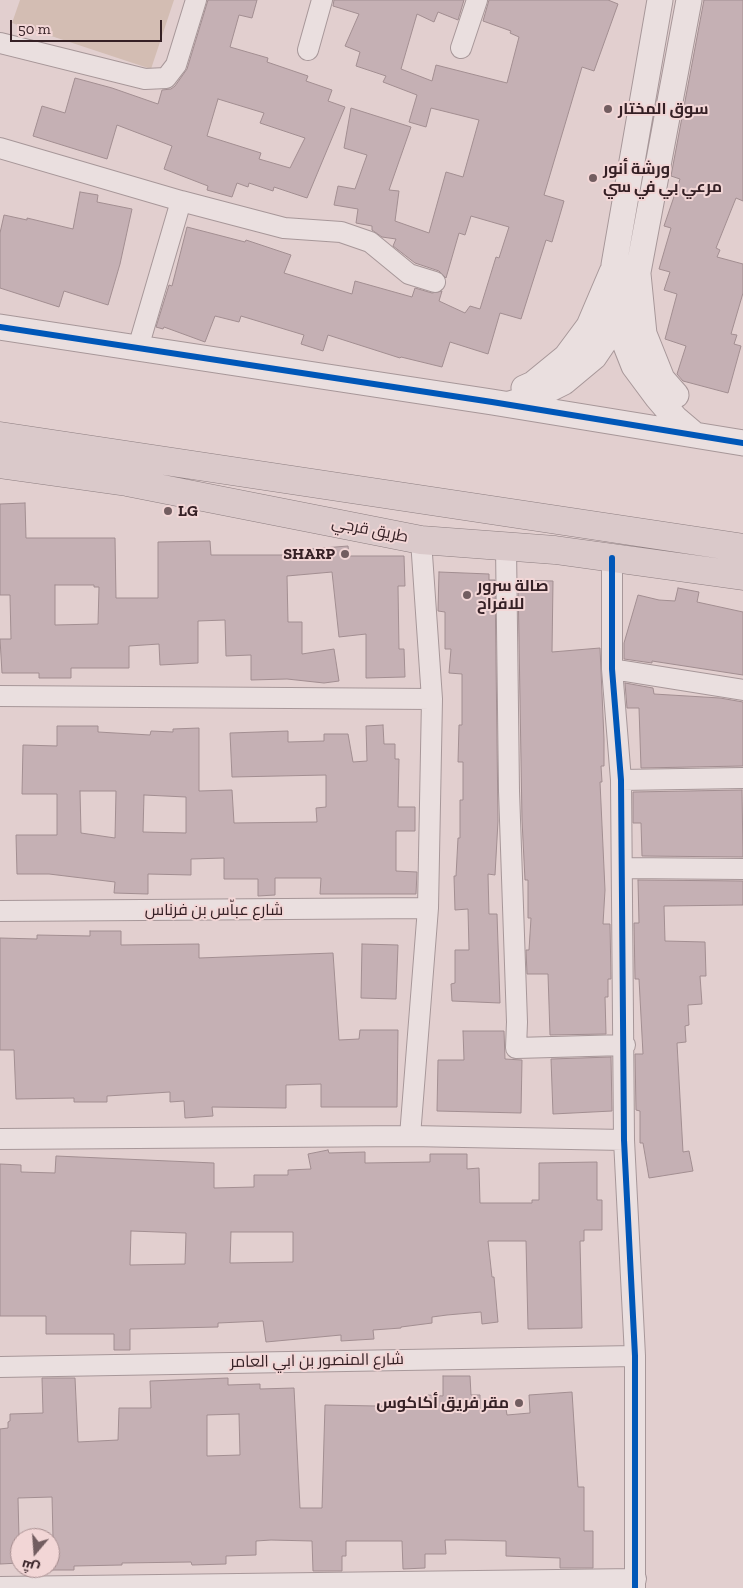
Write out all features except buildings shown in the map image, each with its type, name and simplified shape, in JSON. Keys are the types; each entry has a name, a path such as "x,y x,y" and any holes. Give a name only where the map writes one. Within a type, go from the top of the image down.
{"highway":[{"path":"0,436 743,548"},
{"name":"طريق قرجي","path":"0,464 127,482 421,540 555,550 743,576"}],"street":[{"path":"0,43 145,79 166,78 176,66 196,0"},
{"path":"308,50 322,0"},
{"path":"460,48 478,0"},
{"path":"500,403 533,384 566,357 589,326 614,265 660,0"},
{"path":"500,403 536,396 564,382 594,357 617,322 638,272 689,0"},
{"path":"0,148 182,201 284,228 341,232 370,242 409,274 435,282"},
{"path":"138,348 182,201"},
{"path":"614,265 617,322 634,366 675,418 695,435"},
{"path":"638,272 644,334 662,380 688,410 733,441"},
{"path":"0,327 500,403 733,441"},
{"path":"410,1136 428,908 432,699 421,540"},
{"path":"506,546 509,791 516,1048 625,1045"},
{"path":"0,1587 636,1584 635,1356 624,1140 623,868 621,780 612,669 612,558"},
{"path":"612,669 743,690"},
{"path":"0,696 432,699"},
{"path":"621,780 743,778"},
{"path":"623,868 743,869"},
{"name":"شارع عباّس بن فرناس","path":"0,911 428,908"},
{"path":"0,1139 410,1136 624,1140"},
{"name":"شارع المنصور بن ابي العامر","path":"0,1367 635,1356"}],"shaded area":[{"path":"20,0 174,0 151,69 12,23"}],"cycle path":[{"path":"0,327 492,402 743,443"},
{"path":"612,558 612,669 621,780 624,1140 635,1356 635,1588"}],"place":[{"name":"سوق المختار","path":"608,109"},
{"name":"ورشة أنور مرعي بي في سي","path":"593,178"},
{"name":"LG","path":"168,511"},
{"name":"SHARP","path":"345,554"},
{"name":"صالة سرور للافراح","path":"467,595"},
{"name":"مقر فريق أكاكوس","path":"519,1403"}]}
